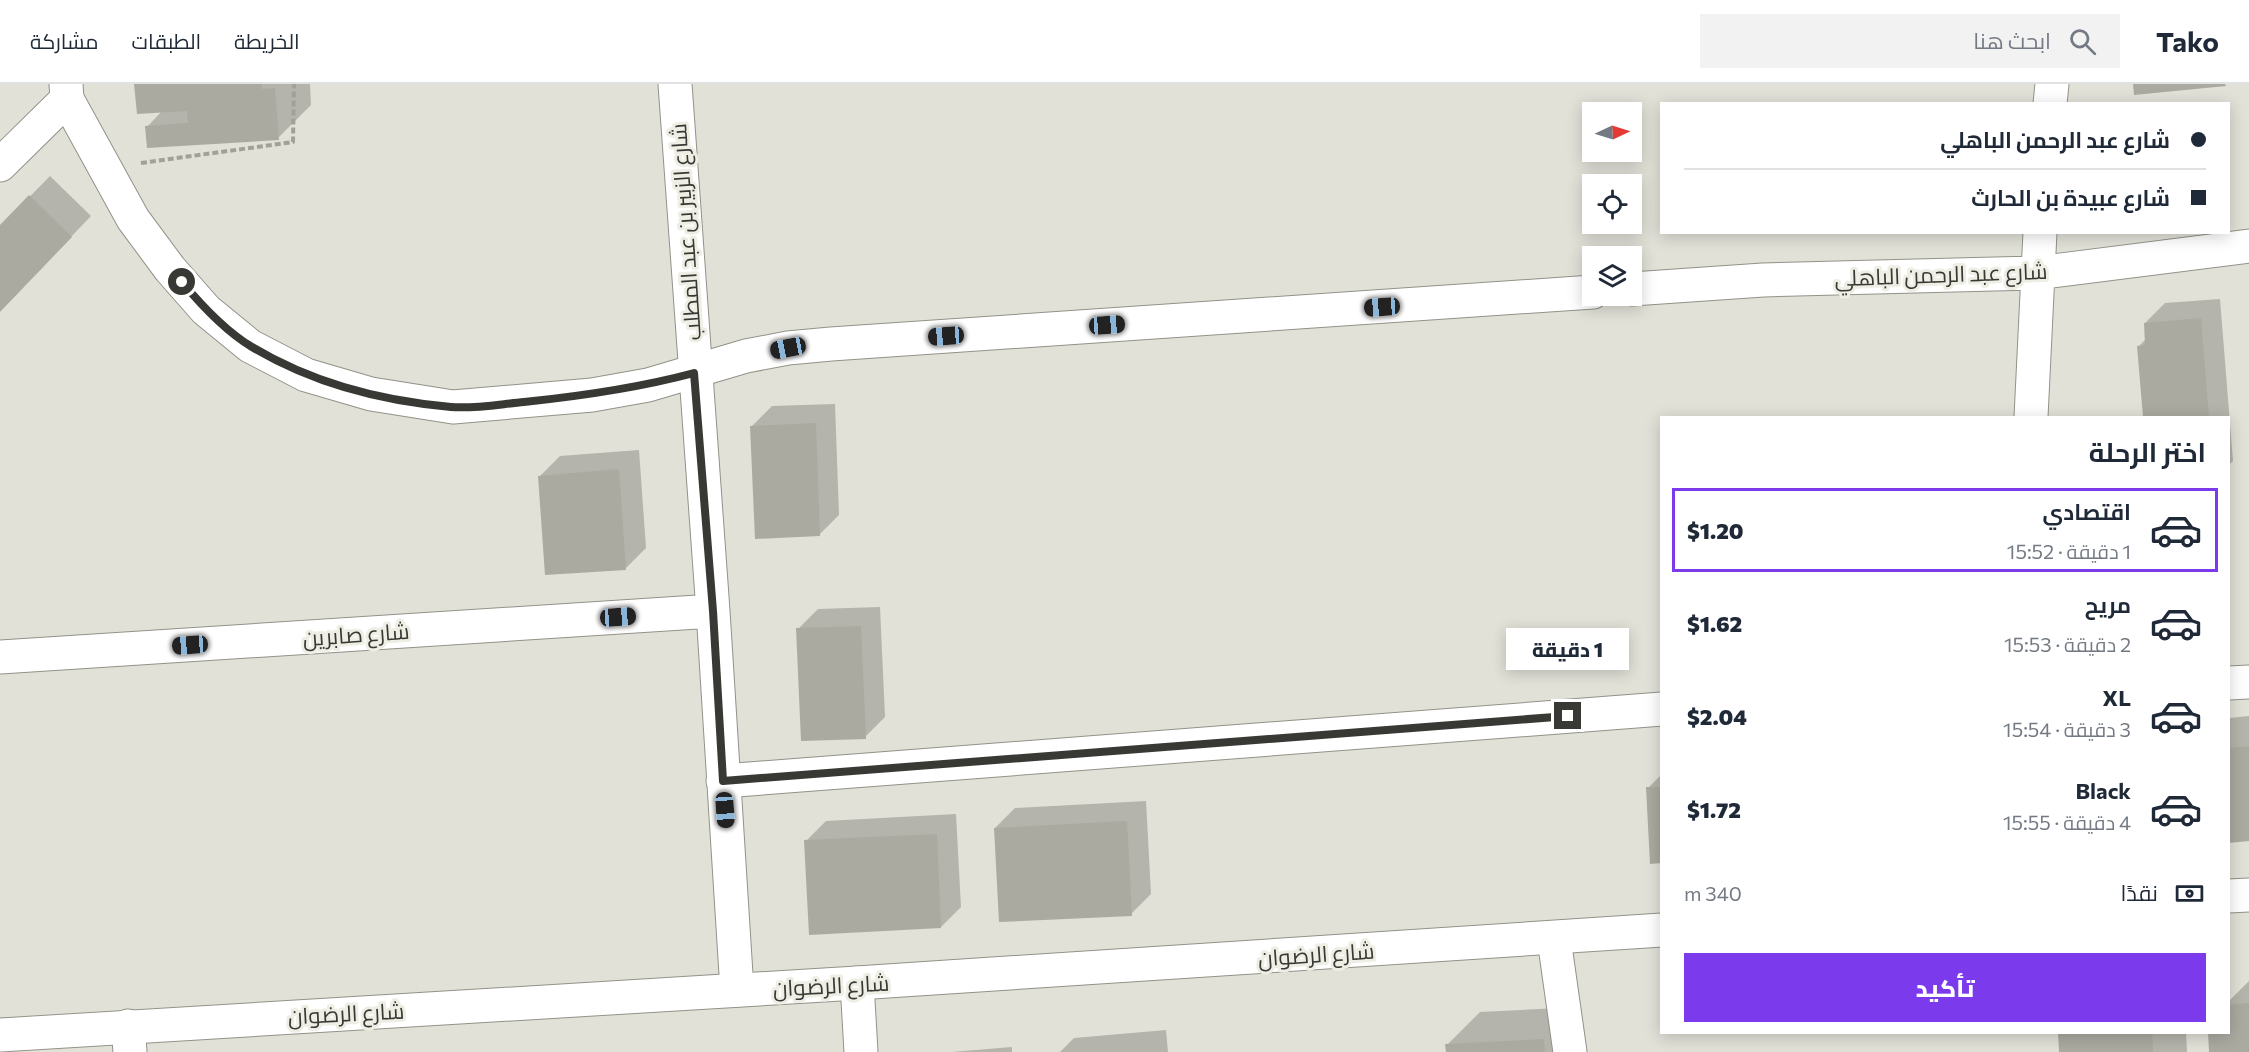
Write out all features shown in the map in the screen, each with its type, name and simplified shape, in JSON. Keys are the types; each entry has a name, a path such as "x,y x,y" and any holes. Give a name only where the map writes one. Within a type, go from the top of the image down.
{"street":[{"name":"شارع الزبير بن عبد المطلب","path":"675,84 694,373 713,611 737,990"},
{"path":"2050,102 2052,84"},
{"path":"0,165 67,91 133,219 170,268 206,310 250,346 306,375 371,394 453,407 592,395 648,385 746,356 788,348 1582,293"},
{"path":"2031,416 2040,234"},
{"name":"شارع عبد الرحمن الباهلي","path":"1642,288 1763,280 2037,273 2249,246"},
{"name":"شارع صابرين","path":"0,657 713,611"},
{"path":"2230,683 2249,682"},
{"path":"723,781 1660,709"},
{"path":"2230,896 2249,896"},
{"name":"شارع الرضوان","path":"0,1035 129,1039 737,990 1554,939 1660,930"},
{"path":"1554,939 1570,1052"},
{"path":"856,983 861,1052"}],"path":[{"path":"105,168 293,142 294,84"}],"building":[{"path":"134,84 262,84 262,89 275,88 279,140 147,148 145,126 188,123 187,111 137,114"},
{"path":"2133,84 2225,84 2226,86 2134,95"},
{"path":"29,195 72,237 0,312 0,225"},
{"path":"2201,318 2209,416 2143,416 2137,346 2145,345 2144,323"},
{"path":"816,423 820,536 755,539 750,426"},
{"path":"619,469 626,570 545,575 538,476"},
{"path":"861,626 866,739 801,741 796,628"},
{"path":"2249,746 2249,841 2230,843 2230,748"},
{"path":"1646,787 1660,787 1660,863 1650,864"},
{"path":"1127,821 1132,916 999,922 994,828"},
{"path":"937,834 941,928 809,935 804,840"},
{"path":"2249,1003 2249,1052 2209,1052 2208,1034 2230,1034 2230,1005"},
{"path":"2058,1034 2152,1034 2153,1052 2059,1052"},
{"path":"1544,1039 1545,1052 1446,1052 1445,1044"}],"route":[{"path":"182,282 206,310 250,346 306,375 371,394 453,407 507,404 592,395 648,385 694,373 713,611 723,781 1568,716"}]}
